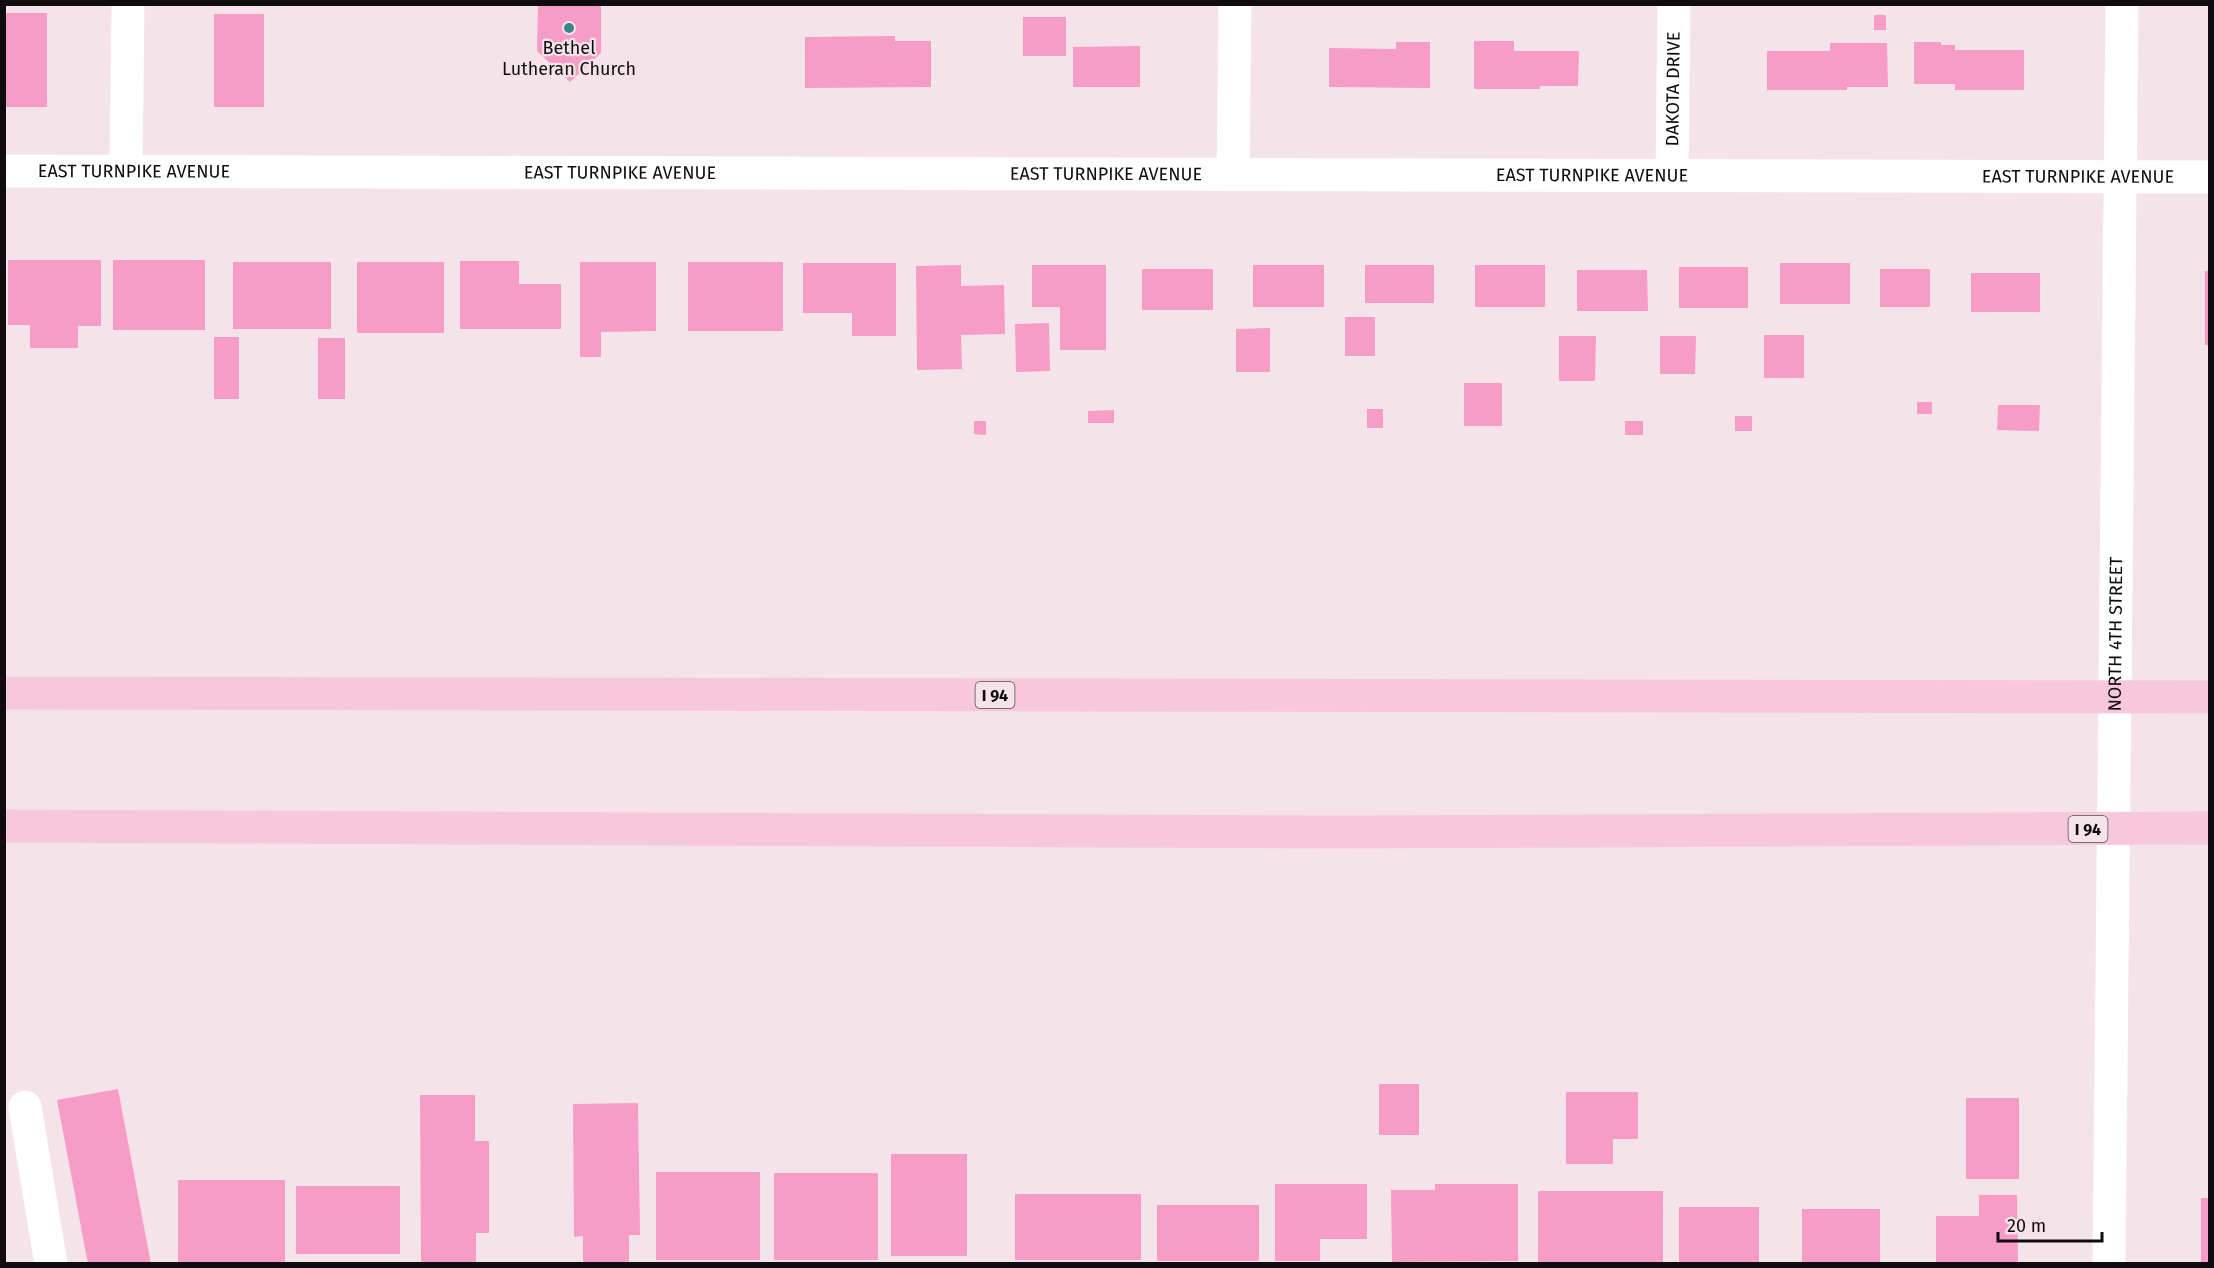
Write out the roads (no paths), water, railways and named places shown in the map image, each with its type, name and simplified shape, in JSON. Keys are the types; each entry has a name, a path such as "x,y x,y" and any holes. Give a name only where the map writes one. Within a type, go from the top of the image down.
{"highway":[{"name":"I 94","path":"4,693 2210,697"},
{"name":"I 94","path":"4,826 1329,832 2210,828"}],"street":[{"path":"126,171 128,4"},
{"path":"1233,174 1235,4"},
{"name":"DAKOTA DRIVE","path":"1672,175 1674,4"},
{"name":"NORTH 4TH STREET","path":"2109,1263 2122,4"},
{"name":"EAST TURNPIKE AVENUE","path":"4,171 2210,177"},
{"path":"25,1107 51,1263"}],"place":[{"name":"Bethel Lutheran Church","path":"569,28"}]}
